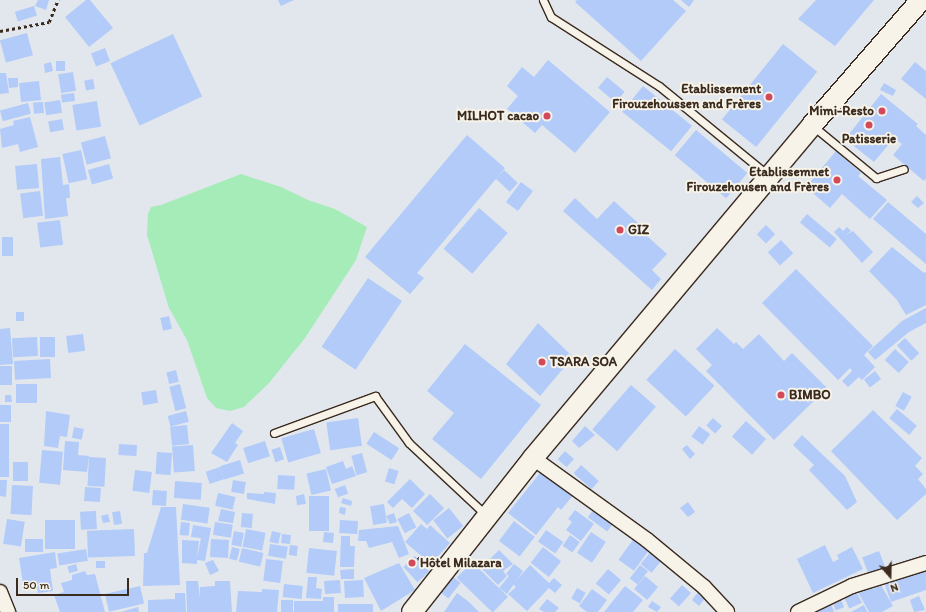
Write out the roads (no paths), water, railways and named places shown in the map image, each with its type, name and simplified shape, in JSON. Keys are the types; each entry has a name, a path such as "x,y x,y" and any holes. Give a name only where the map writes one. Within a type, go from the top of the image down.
{"main road":[{"path":"412,612 533,458 770,177 812,125 921,0"}],"street":[{"path":"533,458 647,540 704,588 727,612"},
{"path":"798,612 852,586 926,563"},
{"path":"0,592 8,612"}],"lane":[{"path":"543,0 551,17 659,86 770,177"},
{"path":"812,125 876,178 904,169"},
{"path":"274,433 375,396 409,443 488,517"}],"place":[{"name":"Etablissement Firouzehoussen and Frères","path":"769,97"},
{"name":"Mimi-Resto","path":"882,111"},
{"name":"MILHOT cacao","path":"547,116"},
{"name":"Patisserie","path":"869,125"},
{"name":"Etablissemnet Firouzehousen and Frères","path":"837,180"},
{"name":"GIZ","path":"620,230"},
{"name":"TSARA SOA","path":"542,362"},
{"name":"BIMBO","path":"781,395"},
{"name":"Hôtel Milazara","path":"412,563"}]}
